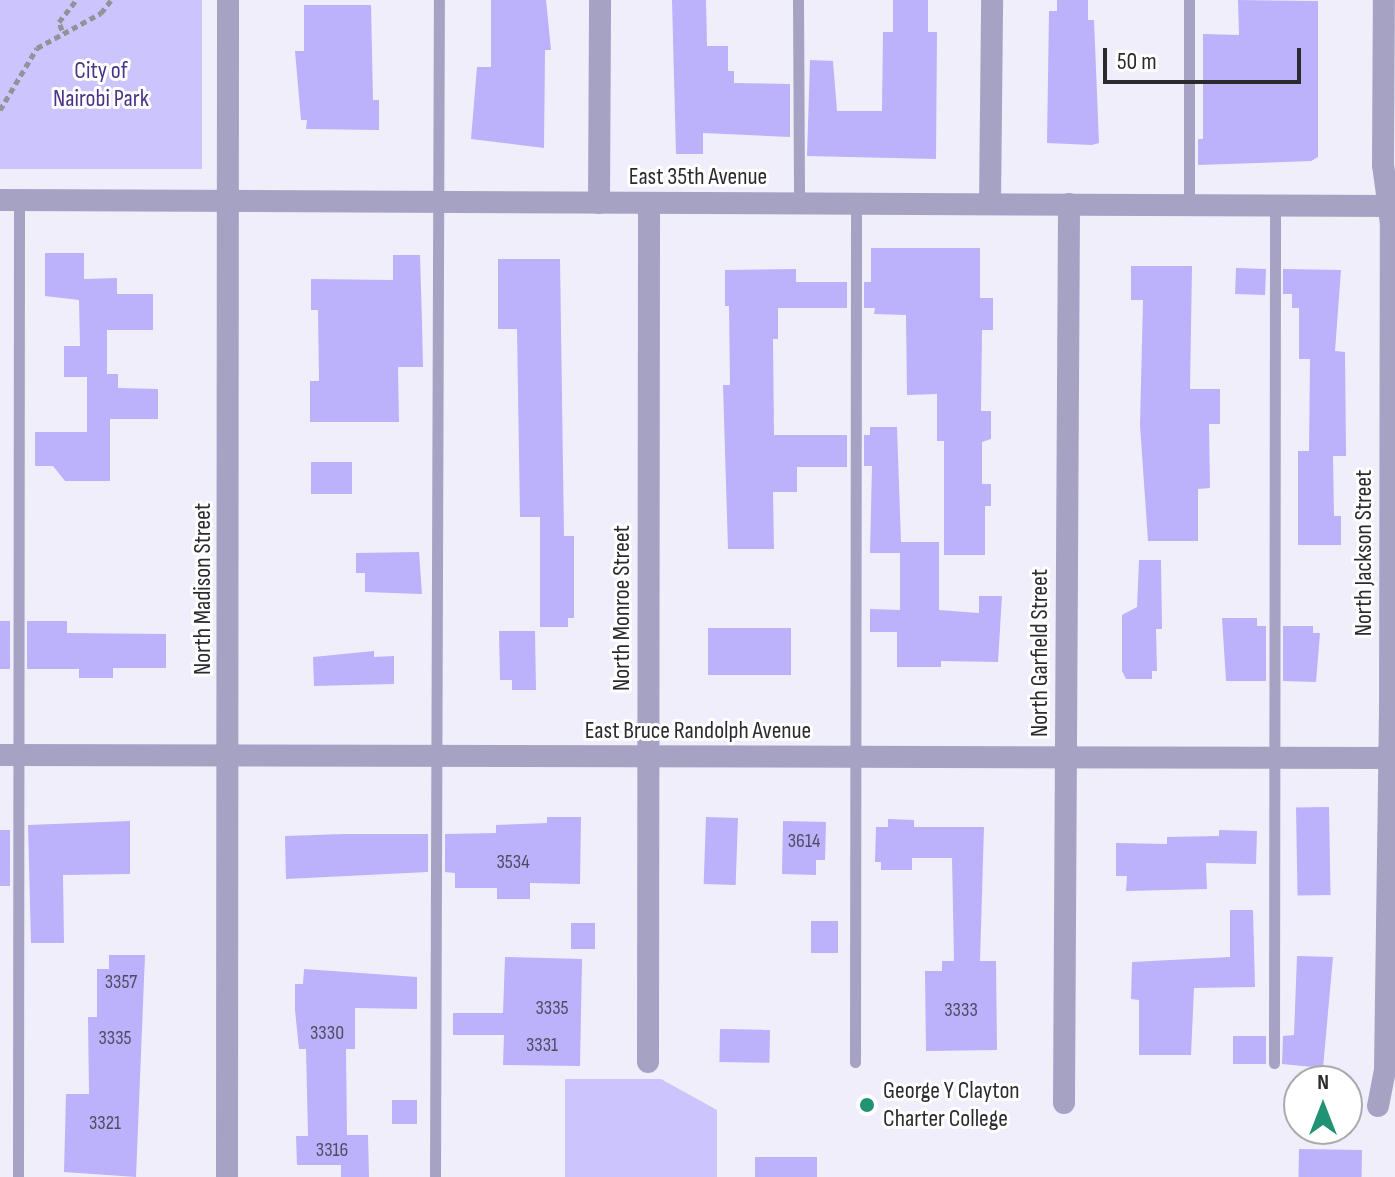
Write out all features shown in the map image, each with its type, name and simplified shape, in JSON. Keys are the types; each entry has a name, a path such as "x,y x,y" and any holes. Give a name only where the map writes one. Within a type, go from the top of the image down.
{"street":[{"name":"North Madison Street","path":"227,1177 228,0"},
{"path":"599,203 600,0"},
{"path":"990,204 992,0"},
{"name":"North Jackson Street","path":"1378,1106 1390,1058 1392,758 1393,206 1383,165 1384,0"},
{"name":"East 35th Avenue","path":"9,200 1393,206"},
{"name":"North Monroe Street","path":"648,1062 649,203"},
{"name":"North Garfield Street","path":"1064,1103 1069,204"},
{"name":"East Bruce Randolph Avenue","path":"9,755 1392,758"}],"lane":[{"path":"435,1177 439,0"},
{"path":"798,0 799,203"},
{"path":"1189,0 1189,205"},
{"path":"9,200 9,755 18,1177"},
{"path":"855,1062 856,203"},
{"path":"1274,1063 1275,205"}],"path":[{"path":"62,30 59,22 76,0"},
{"path":"0,110 37,48 62,30 101,13 111,0"}],"green space":[{"name":"City of Nairobi Park","path":"0,0 202,0 202,169 0,169"},
{"path":"565,1079 661,1079 717,1110 717,1177 565,1177"}],"building":[{"path":"491,0 546,0 551,50 545,50 544,148 471,139 477,67 491,67"},
{"path":"672,0 706,0 707,46 728,46 728,71 734,71 734,83 790,84 790,137 703,133 703,154 676,154"},
{"path":"893,0 928,0 928,32 937,32 936,159 807,156 810,60 833,61 837,111 882,111 883,32 893,32"},
{"path":"1057,0 1088,0 1088,20 1094,20 1099,143 1092,145 1047,143 1049,11 1057,11"},
{"path":"1238,0 1318,1 1318,157 1311,161 1198,165 1198,139 1203,139 1203,34 1239,35"},
{"path":"304,5 371,5 373,100 379,100 379,130 306,129 307,120 301,120 295,51 304,51"},
{"path":"871,248 980,248 980,298 993,298 993,330 982,330 981,411 991,411 991,439 982,442 982,484 991,484 991,506 985,506 985,555 944,555 944,441 937,441 937,394 907,395 906,315 874,314 875,308 864,308 864,282 871,282"},
{"path":"45,253 84,253 84,279 117,278 117,294 153,294 153,330 107,330 107,374 118,374 118,388 158,389 158,419 110,419 110,481 65,481 53,466 35,466 35,432 87,432 87,377 64,377 64,346 80,346 79,300 45,296"},
{"path":"393,255 420,255 423,367 398,367 399,422 310,422 310,381 319,381 318,310 311,310 311,279 393,280"},
{"path":"498,259 560,259 564,536 574,536 574,618 568,618 568,627 540,627 540,517 520,517 517,329 498,329"},
{"path":"1131,266 1192,266 1190,389 1220,389 1220,424 1209,424 1210,488 1198,489 1198,541 1148,541 1140,425 1143,300 1131,300"},
{"path":"1236,268 1266,269 1265,295 1235,294"},
{"path":"796,269 796,282 847,282 847,308 778,308 778,339 773,339 774,435 847,435 847,467 797,467 797,492 773,492 774,549 728,549 723,385 730,385 729,306 725,306 725,270"},
{"path":"1283,269 1341,270 1335,351 1345,352 1346,456 1333,456 1334,516 1341,516 1341,545 1298,545 1298,451 1309,451 1310,359 1299,359 1299,308 1292,308 1292,294 1283,294"},
{"path":"870,427 897,427 901,542 939,542 939,610 979,613 979,596 1002,596 998,662 941,661 941,667 897,667 897,632 870,632 870,609 900,610 900,553 870,553 872,466 864,466 864,435 870,435"},
{"path":"311,462 352,462 352,494 311,494"},
{"path":"419,552 422,594 365,592 365,573 356,573 356,553"},
{"path":"1139,560 1161,560 1162,629 1156,629 1157,671 1152,671 1152,679 1126,679 1122,671 1122,615 1137,607"},
{"path":"1222,618 1257,618 1257,626 1266,626 1266,681 1226,681"},
{"path":"0,621 10,621 10,669 0,669"},
{"path":"27,621 67,621 67,633 166,634 166,668 113,668 113,678 79,678 79,669 27,669"},
{"path":"1283,626 1313,626 1313,633 1320,633 1316,682 1283,681"},
{"path":"708,628 791,628 791,675 708,675"},
{"path":"499,631 535,631 536,690 512,690 512,680 500,680"},
{"path":"374,651 374,657 394,656 394,684 314,686 313,657"},
{"path":"1329,807 1331,895 1298,896 1296,808"},
{"path":"547,817 581,817 580,884 530,883 530,899 497,899 497,888 455,888 455,873 445,872 445,834 496,833 496,825 547,823"},
{"path":"706,817 738,818 736,885 704,884"},
{"path":"888,819 914,820 914,827 984,827 980,961 996,961 997,1050 926,1051 925,971 942,971 942,961 954,961 952,858 912,858 912,870 881,870 881,862 875,862 876,827 888,827"},
{"path":"130,821 130,874 63,875 64,943 31,943 28,825"},
{"path":"783,821 826,822 825,860 816,860 816,875 782,874"},
{"path":"0,830 10,830 10,886 0,886"},
{"path":"1219,830 1257,831 1256,864 1206,863 1207,889 1126,891 1127,876 1116,876 1116,843 1167,844 1167,837 1219,836"},
{"path":"428,834 428,872 286,879 285,836"},
{"path":"1230,910 1253,910 1255,987 1194,988 1191,1055 1139,1055 1139,1000 1131,999 1132,962 1230,957"},
{"path":"811,921 838,921 838,953 811,953"},
{"path":"571,923 595,923 595,949 571,949"},
{"path":"109,955 145,955 136,1177 64,1172 66,1094 89,1094 88,1017 97,1017 97,969 109,969"},
{"path":"1297,956 1333,957 1323,1065 1282,1064 1283,1036 1294,1035"},
{"path":"505,957 582,959 580,1066 503,1065 504,1035 453,1035 453,1013 503,1013"},
{"path":"304,969 417,977 417,1009 355,1008 355,1049 346,1049 347,1135 368,1135 369,1177 341,1177 341,1165 297,1165 296,1136 308,1136 306,1049 299,1049 295,1010 295,984 303,984"},
{"path":"720,1029 770,1030 769,1063 719,1062"},
{"path":"1233,1036 1266,1036 1266,1064 1233,1064"},
{"path":"392,1100 417,1100 417,1124 392,1124"},
{"path":"1299,1149 1362,1150 1362,1177 1299,1177"},
{"path":"755,1157 817,1157 817,1177 755,1177"}],"place":[{"name":"George Y Clayton Charter College","path":"867,1105"}]}
